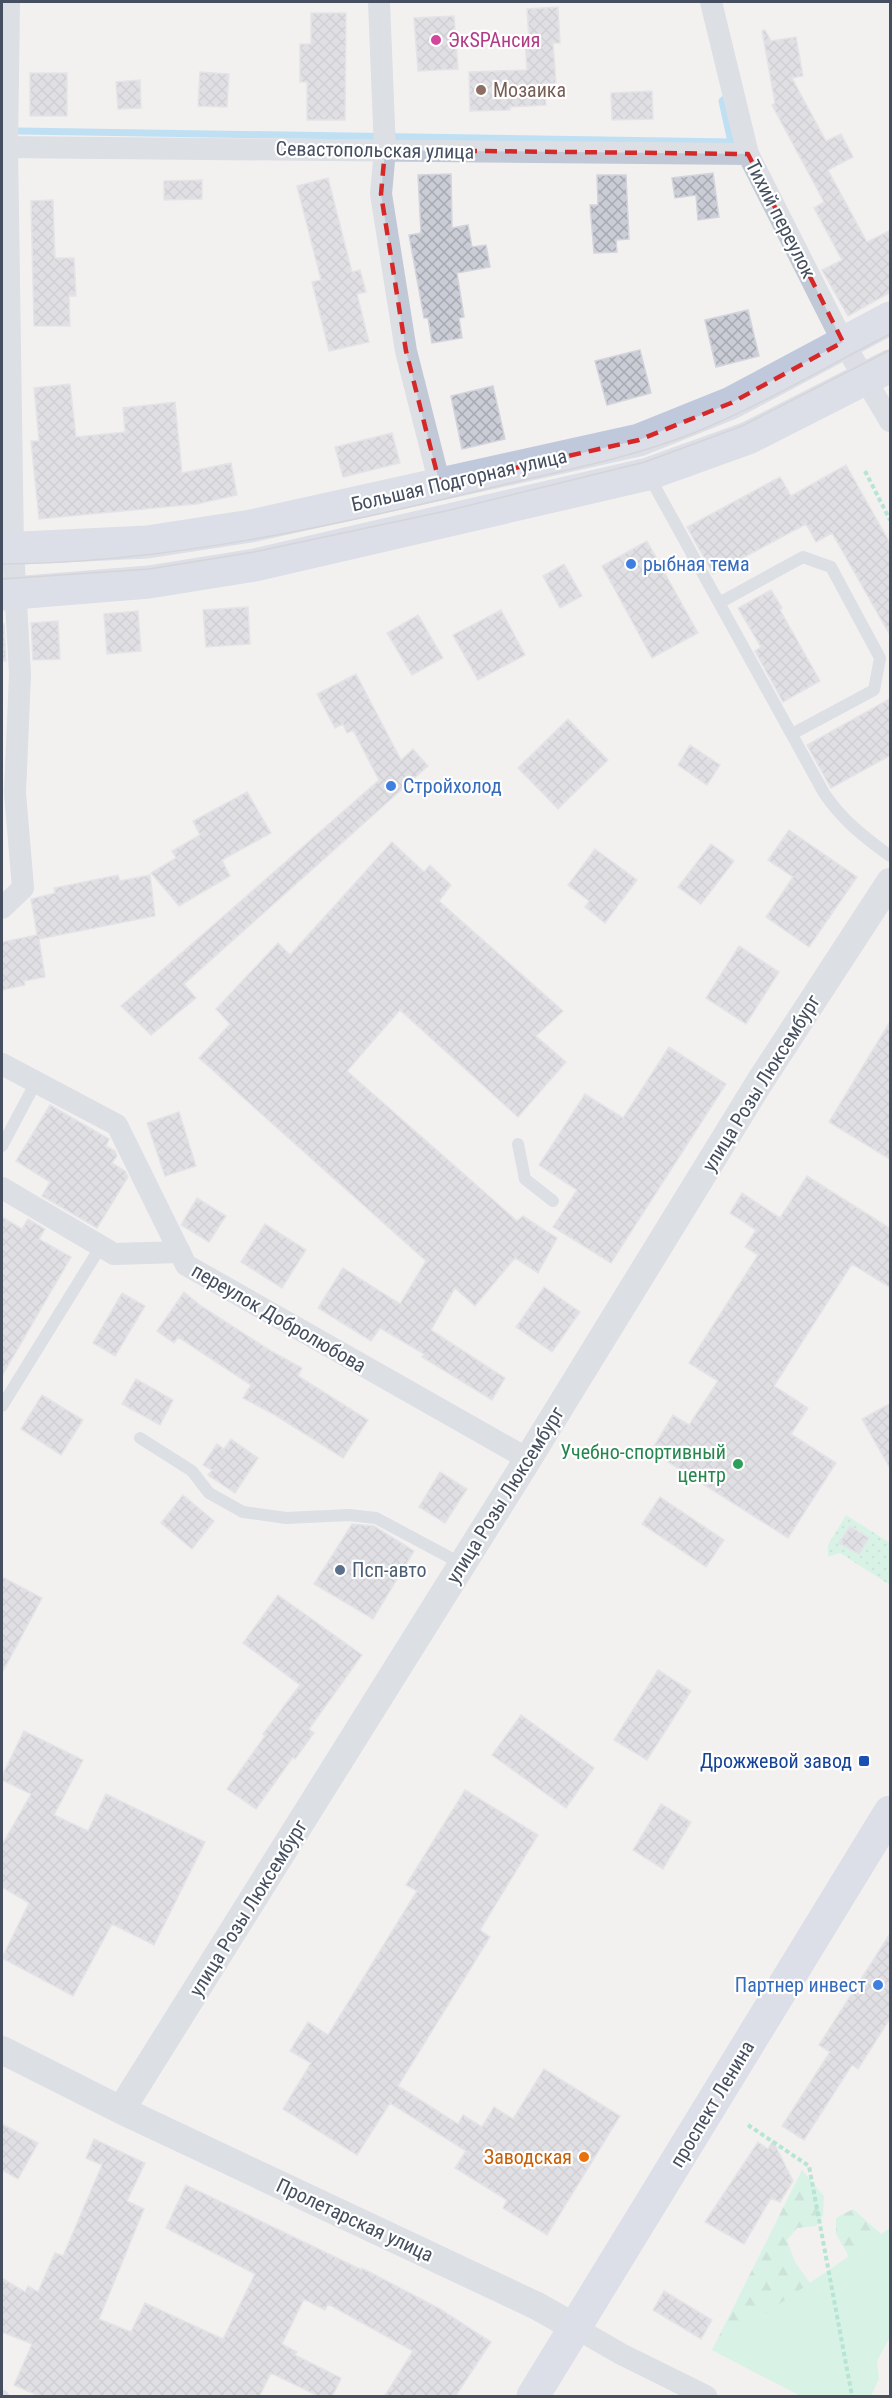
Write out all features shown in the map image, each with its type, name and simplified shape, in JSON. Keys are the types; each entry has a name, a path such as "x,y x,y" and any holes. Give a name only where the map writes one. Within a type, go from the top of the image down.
{"main road":[{"name":"Большая Подгорная улица","path":"7,549 147,542 252,526 639,440 731,404 891,318"},
{"name":"Большая Подгорная улица","path":"8,594 149,582 255,565 648,474 747,438 878,372"},
{"name":"проспект Ленина","path":"532,2397 891,1812"}],"street":[{"path":"2,908 23,888 15,793 20,674 8,594 7,549 4,147 9,2"},
{"path":"379,2 385,150 381,194 406,351 440,485"},
{"name":"Тихий переулок","path":"711,2 748,154 843,342 878,372 891,422"},
{"name":"Севастопольская улица","path":"4,147 748,154"},
{"name":"улица Розы Люксембург","path":"121,2110 528,1459 759,1083 891,882"},
{"name":"переулок Добролюбова","path":"2,1064 117,1125 186,1265 528,1459"},
{"path":"2,1188 114,1254 180,1252"},
{"name":"Пролетарская улица","path":"2,2050 121,2110 537,2306 621,2354 706,2397"}],"lane":[{"path":"648,474 820,786 836,811 858,832 891,856"},
{"path":"719,603 803,557 831,567 880,658 874,690 792,734"},
{"path":"2,1146 36,1082"},
{"path":"518,1144 525,1179 553,1201"},
{"path":"2,1406 101,1246"},
{"path":"140,1438 192,1471 209,1492 243,1512 286,1518 350,1515 376,1518 462,1564"}],"path":[{"path":"865,471 891,520"},
{"path":"748,2126 808,2166 852,2397"}],"highlighted area":[{"path":"385,150 748,154 843,342 731,403 639,440 440,485 406,351 381,194"}],"green space":[{"path":"846,1515 890,1543 890,1585 840,1553 828,1557 828,1545"},
{"path":"802,2170 824,2196 823,2215 816,2226 797,2228 787,2240 795,2262 817,2293 871,2396 801,2396 712,2350"},
{"path":"853,2209 888,2240 851,2266 847,2253 836,2234 836,2218"},
{"path":"890,2228 890,2337 877,2361 879,2379 871,2396 801,2396 712,2350"}],"building":[{"path":"558,7 560,43 553,43 556,83 544,84 546,105 510,107 510,110 470,111 469,72 527,70 525,39 529,39 527,9"},
{"path":"311,13 346,13 345,120 307,120 307,82 300,82 300,44 311,44"},
{"path":"454,16 458,69 418,71 414,18"},
{"path":"765,30 771,41 796,37 803,76 792,78 826,141 841,134 853,157 828,170 867,242 891,230 891,292 848,316 822,270 842,260 814,208 824,202 772,105 775,103 762,31"},
{"path":"200,72 229,74 227,107 198,106"},
{"path":"30,73 67,73 67,116 30,116"},
{"path":"140,80 141,108 118,109 116,82"},
{"path":"652,91 653,119 612,120 611,93"},
{"path":"713,173 719,217 698,220 696,195 675,198 672,178"},
{"path":"451,174 452,228 468,225 472,247 486,245 490,267 457,273 464,317 459,318 462,338 432,343 428,318 424,318 409,235 421,233 418,175"},
{"path":"597,175 626,175 629,239 616,240 617,252 594,253 590,205 598,205"},
{"path":"328,178 352,272 360,270 366,292 357,294 369,342 329,351 312,282 321,280 297,186"},
{"path":"202,180 202,199 164,200 164,181"},
{"path":"53,200 55,258 74,258 76,296 69,296 70,326 34,326 31,201"},
{"path":"748,310 759,356 716,367 705,320"},
{"path":"640,350 651,393 607,405 595,361"},
{"path":"70,384 76,437 125,432 123,408 175,402 182,473 231,463 237,495 197,504 39,519 31,441 39,441 34,388"},
{"path":"493,386 505,439 462,449 451,396"},
{"path":"392,433 400,463 343,477 335,447"},
{"path":"846,465 891,545 891,637 832,533 816,542 806,524 713,574 687,527 780,477 791,496"},
{"path":"647,541 698,633 652,658 602,566"},
{"path":"564,564 582,596 560,608 543,576"},
{"path":"771,590 820,681 783,702 755,651 761,647 738,608"},
{"path":"248,607 250,644 206,647 203,610"},
{"path":"501,610 525,655 478,680 453,635"},
{"path":"138,611 141,651 107,654 104,614"},
{"path":"418,615 443,658 412,675 387,633"},
{"path":"58,621 60,659 33,660 31,623"},
{"path":"2,624 4,624 6,661 2,661"},
{"path":"356,674 401,760 413,749 428,766 184,984 196,998 151,1035 121,1006 379,780 353,730 347,733 343,724 335,728 317,694"},
{"path":"891,698 891,755 831,788 807,745"},
{"path":"568,719 608,760 558,809 518,768"},
{"path":"690,745 720,765 707,785 678,765"},
{"path":"247,792 271,833 222,860 230,876 179,906 151,873 176,858 172,851 200,835 193,821"},
{"path":"789,830 857,877 809,947 766,917 793,877 768,860"},
{"path":"392,842 424,872 430,865 451,885 439,901 563,1011 536,1036 566,1062 518,1117 400,1010 347,1071 517,1221 523,1216 557,1238 538,1273 515,1258 475,1306 455,1288 431,1330 505,1378 492,1400 422,1357 424,1354 380,1328 371,1341 318,1308 343,1268 400,1304 426,1261 199,1058 230,1024 216,1009 278,943 290,955"},
{"path":"711,844 734,861 701,904 678,887"},
{"path":"595,849 637,880 605,923 585,907 589,901 568,885"},
{"path":"118,875 120,881 150,875 155,916 39,939 45,977 24,981 25,985 2,990 2,942 37,935 31,899 55,893 54,888"},
{"path":"739,946 779,972 746,1024 706,998"},
{"path":"891,1020 891,1160 829,1122"},
{"path":"669,1047 726,1084 611,1263 553,1227 577,1190 539,1165 585,1094 623,1118"},
{"path":"50,1105 109,1139 106,1146 115,1151 117,1156 112,1163 125,1171 128,1177 97,1228 42,1196 50,1182 16,1161"},
{"path":"179,1112 196,1166 165,1176 147,1123"},
{"path":"807,1176 891,1229 891,1288 852,1264 774,1386 808,1408 791,1434 836,1463 788,1538 651,1451 673,1415 689,1425 718,1381 689,1363 758,1255 745,1247 756,1230 730,1213 742,1193 780,1218"},
{"path":"197,1198 226,1216 209,1242 181,1225"},
{"path":"2,1217 22,1229 28,1219 45,1229 39,1239 71,1257 2,1376"},
{"path":"265,1224 306,1250 282,1288 241,1262"},
{"path":"544,1287 580,1312 552,1352 516,1327"},
{"path":"184,1292 201,1306 302,1368 298,1376 368,1420 343,1458 275,1415 243,1398 251,1385 178,1337 174,1343 157,1331"},
{"path":"122,1293 145,1306 115,1356 93,1343"},
{"path":"136,1379 173,1400 160,1425 122,1404"},
{"path":"42,1395 83,1420 61,1455 21,1429"},
{"path":"891,1403 891,1470 862,1419"},
{"path":"231,1439 258,1458 235,1493 208,1475 212,1470 203,1465 217,1444 224,1449"},
{"path":"440,1472 467,1489 445,1523 419,1507"},
{"path":"183,1495 214,1521 192,1549 161,1523"},
{"path":"660,1497 724,1540 706,1567 642,1524"},
{"path":"352,1524 374,1526 414,1551 373,1619 314,1584"},
{"path":"850,1526 869,1538 859,1554 839,1543"},
{"path":"2,1577 42,1598 2,1673"},
{"path":"278,1595 362,1655 309,1729 314,1733 295,1759 293,1757 256,1809 227,1789 265,1736 263,1734 300,1685 243,1643"},
{"path":"658,1670 691,1691 647,1760 614,1740"},
{"path":"521,1715 594,1768 566,1808 492,1755"},
{"path":"24,1731 83,1760 54,1815 88,1831 106,1794 205,1842 154,1945 112,1924 73,1996 2,1958 29,1903 2,1887 2,1845 31,1794 2,1780"},
{"path":"465,1790 538,1835 480,1930 490,1937 398,2086 458,2124 463,2115 482,2127 494,2107 513,2119 544,2069 620,2116 547,2235 503,2208 507,2200 455,2168 466,2151 390,2103 357,2155 283,2109 311,2063 290,2051 308,2022 328,2035 417,1891 406,1885"},
{"path":"661,1804 691,1822 663,1869 633,1850"},
{"path":"891,1932 891,2017 858,2069 852,2065 804,2140 782,2126 830,2052 819,2045"},
{"path":"2,2124 38,2143 18,2179 2,2170"},
{"path":"94,2139 145,2163 127,2201 144,2209 99,2319 131,2332 145,2303 223,2339 255,2274 166,2228 186,2185 362,2270 362,2268 440,2309 491,2342 455,2397 384,2397 413,2351 328,2304 325,2310 304,2299 282,2344 297,2352 295,2355 341,2378 332,2397 320,2397 271,2373 259,2397 41,2397 14,2385 32,2344 2,2332 2,2278 25,2292 28,2286 38,2292 55,2253 63,2256 102,2165 86,2158"},
{"path":"773,2141 793,2181 780,2202 771,2198 744,2244 705,2222 758,2142 768,2149"},
{"path":"664,2291 712,2320 701,2339 653,2310"}],"waterway":[{"path":"20,131 731,142 722,101 729,95"}],"tram line":[{"path":"2,564 128,557 254,539 379,514 621,457 717,423 890,334"},
{"path":"2,579 149,569 254,552 446,511 645,462 742,426 890,350"}],"place":[{"name":"ЭкSPAнсия","path":"436,40"},
{"name":"Мозаика","path":"481,90"},
{"name":"рыбная тема","path":"631,564"},
{"name":"Стройхолод","path":"391,786"},
{"name":"Учебно-спортивный центр","path":"738,1464"},
{"name":"Псп-авто","path":"340,1570"},
{"name":"Дрожжевой завод","path":"864,1761"},
{"name":"Партнер инвест","path":"878,1985"},
{"name":"Заводская","path":"584,2157"}]}
